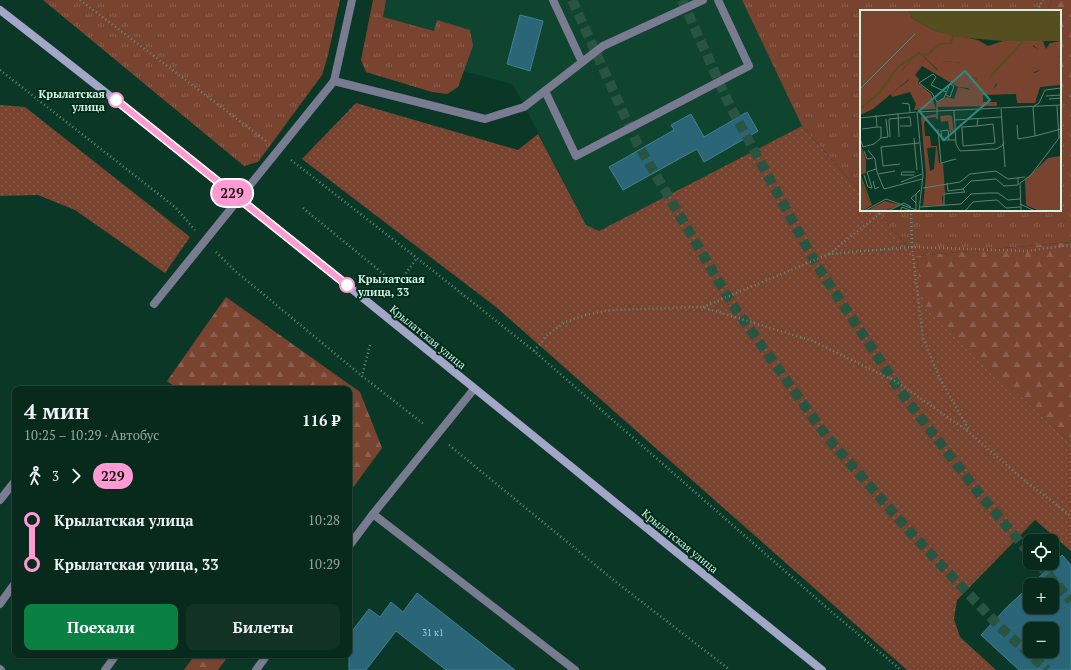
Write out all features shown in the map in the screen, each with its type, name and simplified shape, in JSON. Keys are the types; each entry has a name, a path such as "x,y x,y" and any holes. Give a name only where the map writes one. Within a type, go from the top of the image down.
{"main road":[{"name":"Крылатская улица","path":"0,10 239,199 822,670"}],"lane":[{"path":"154,304 334,82 352,0"},
{"path":"553,0 582,62"},
{"path":"334,82 485,119 524,107 603,46 702,0"},
{"path":"545,91 576,156 750,66 718,0"},
{"path":"352,542 474,389"},
{"path":"0,500 12,485"},
{"path":"373,514 574,670"},
{"path":"0,604 12,587"},
{"path":"105,670 114,658"},
{"path":"256,670 265,658"}],"path":[{"path":"80,0 278,150 534,351 901,670"},
{"path":"1037,10 1042,0"},
{"path":"0,70 175,207 204,241 234,270 362,376 616,582 730,670"},
{"path":"303,208 397,285 417,258"},
{"path":"702,307 828,254 883,211"},
{"path":"911,211 912,247 923,338 939,377 970,432"},
{"path":"828,254 912,247 1026,251 1071,245"},
{"path":"534,351 546,336 565,322 586,315 612,310 702,307 813,341 897,382 970,432 1020,477 1071,516"},
{"path":"362,376 370,345"}],"shaded area":[{"path":"386,0 742,0 802,126 599,231 586,225 513,84 376,48"}],"green space":[{"path":"43,0 340,0 322,75 258,162 244,166"},
{"path":"373,0 386,0 383,17 434,31 437,20 470,30 473,46 458,87 447,94 432,92 366,72 361,60"},
{"path":"742,0 1052,0 1047,10 860,10 860,192 802,126"},
{"path":"1052,0 1071,0 1071,109 1061,97 1061,10 1047,10"},
{"path":"1061,97 1071,109 1071,242 916,256 877,211 1061,211"},
{"path":"356,103 518,150 538,134 586,225 599,231 802,126 860,192 860,211 877,211 916,256 924,307 1071,443 1071,551 1059,541 1059,534 1051,534 1035,520 957,600 954,619 960,637 996,670 907,670 496,307 302,159"},
{"path":"0,105 25,107 190,237 165,273 75,210 38,195 0,196"},
{"path":"1071,242 1071,443 923,307 916,256"},
{"path":"226,297 352,386 174,386 167,381"},
{"path":"352,386 360,392 382,448 352,489"},
{"path":"193,658 227,658 218,670 184,670"}],"building":[{"path":"520,15 543,21 530,71 507,64"},
{"path":"747,112 758,131 704,162 697,149 623,190 609,167 674,130 671,125 691,114 704,137"},
{"path":"1062,555 1071,565 1071,670 1019,670 981,635 1023,592 1023,614 1059,614 1059,578 1038,578 1046,570 1059,570 1059,558"},
{"path":"417,593 515,670 446,670 396,631 366,670 349,670 349,658 352,658 352,631 369,609 380,617 391,602 403,612"}],"tunnel":[{"path":"572,0 637,143 732,304 827,437 911,533 999,626 1047,670"},
{"path":"682,0 730,106 816,264 903,395 978,492 1023,546"},
{"path":"1044,570 1071,601"}],"bus line":[{"name":"229","path":"116,100 347,285"}],"place":[{"name":"Крылатская улица","path":"116,100"},
{"name":"Крылатская улица, 33","path":"347,285"}]}
